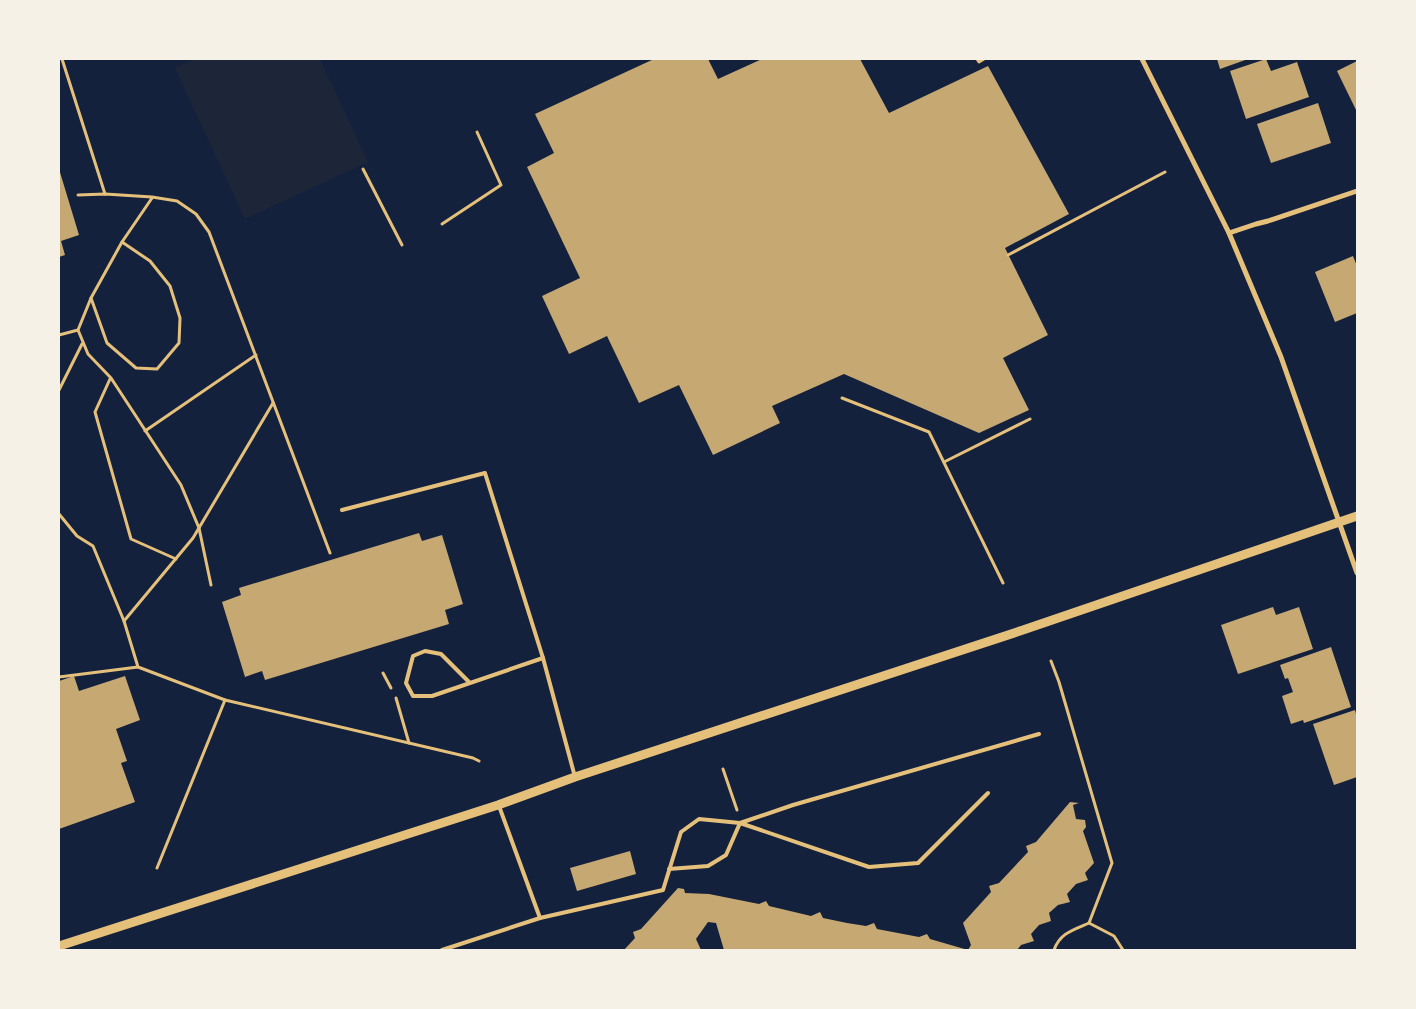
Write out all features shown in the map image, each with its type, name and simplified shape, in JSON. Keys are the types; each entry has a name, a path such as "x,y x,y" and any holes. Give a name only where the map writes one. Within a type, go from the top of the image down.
{"street":[{"path":"1142,59 1229,233 1281,358 1357,573"},
{"path":"1229,233 1357,191"},
{"path":"60,947 498,805 575,777 1023,630 1357,516"}],"lane":[{"path":"342,510 485,473 543,658 575,777"},
{"path":"470,683 441,654 425,651 413,656 406,682 413,696 432,696 470,683 543,658"},
{"path":"669,868 708,866 726,855 740,823 1039,734"},
{"path":"442,950 540,918 662,890 681,832 699,819 740,823 869,867 918,862 988,793"},
{"path":"498,805 540,918"}],"path":[{"path":"62,59 105,194"},
{"path":"978,59 979,62 984,59"},
{"path":"442,224 501,185 477,132"},
{"path":"363,169 402,245"},
{"path":"1008,255 1165,172"},
{"path":"78,195 105,194 152,197 177,201 196,214 209,232 330,553"},
{"path":"152,197 122,242 91,298 78,330 88,354 111,378 181,485 199,528 211,585"},
{"path":"91,298 107,344 136,368 157,369 179,343 180,318 170,286 150,261 122,242"},
{"path":"59,336 78,330"},
{"path":"59,390 83,343"},
{"path":"145,432 256,355"},
{"path":"111,378 95,412 131,540 176,559"},
{"path":"842,398 930,432 1003,584"},
{"path":"124,621 193,538 273,402"},
{"path":"944,462 1030,419"},
{"path":"59,514 77,536 93,546 124,621 138,667"},
{"path":"1051,661 1112,863 1089,924"},
{"path":"59,677 138,667 225,700 473,758 479,761"},
{"path":"383,673 392,689"},
{"path":"396,696 409,743"},
{"path":"157,868 225,700"},
{"path":"723,769 732,794"},
{"path":"1054,950 1058,940 1072,930 1089,924 1114,936 1123,950"}],"shaded area":[{"path":"195,59 320,59 368,162 245,219 175,68"}],"building":[{"path":"654,59 708,59 718,79 762,59 860,59 889,113 988,66 1069,214 1005,248 1048,335 1003,358 1029,410 979,433 844,374 772,406 780,423 713,455 679,385 639,403 607,336 569,354 542,296 580,278 527,167 554,153 535,114"},
{"path":"1217,59 1248,59 1220,69"},
{"path":"1266,59 1271,71 1297,62 1309,97 1246,119 1230,71"},
{"path":"1357,61 1357,112 1337,71"},
{"path":"1318,103 1331,143 1271,163 1257,124"},
{"path":"59,169 79,235 61,241 65,255 59,257"},
{"path":"1353,256 1357,266 1357,313 1335,322 1315,272"},
{"path":"419,533 422,541 442,535 463,604 445,610 449,624 265,680 262,671 245,677 222,602 241,595 239,588"},
{"path":"1273,607 1276,615 1299,607 1313,649 1238,674 1221,625"},
{"path":"1331,647 1351,707 1304,723 1303,720 1291,724 1282,696 1293,692 1288,678 1285,679 1280,665"},
{"path":"74,676 79,691 125,676 140,720 116,729 127,761 121,763 135,802 59,829 59,681"},
{"path":"1355,710 1357,718 1357,777 1334,785 1313,724"},
{"path":"1070,802 1079,803 1073,805 1076,819 1085,820 1086,827 1083,831 1094,863 1085,873 1088,880 1076,884 1067,894 1070,902 1058,905 1049,913 1051,921 1039,925 1031,934 1034,941 1021,945 1017,950 968,950 971,945 963,923 991,892 989,886 999,883 1028,852 1026,846 1036,842"},
{"path":"630,851 636,874 577,891 570,868"},
{"path":"678,888 684,889 685,893 709,894 759,904 766,901 769,906 811,916 820,912 823,918 866,926 874,923 877,929 919,937 927,934 930,939 968,950 724,950 716,923 708,922 696,939 701,950 624,950 635,938 633,932 641,929"}]}
